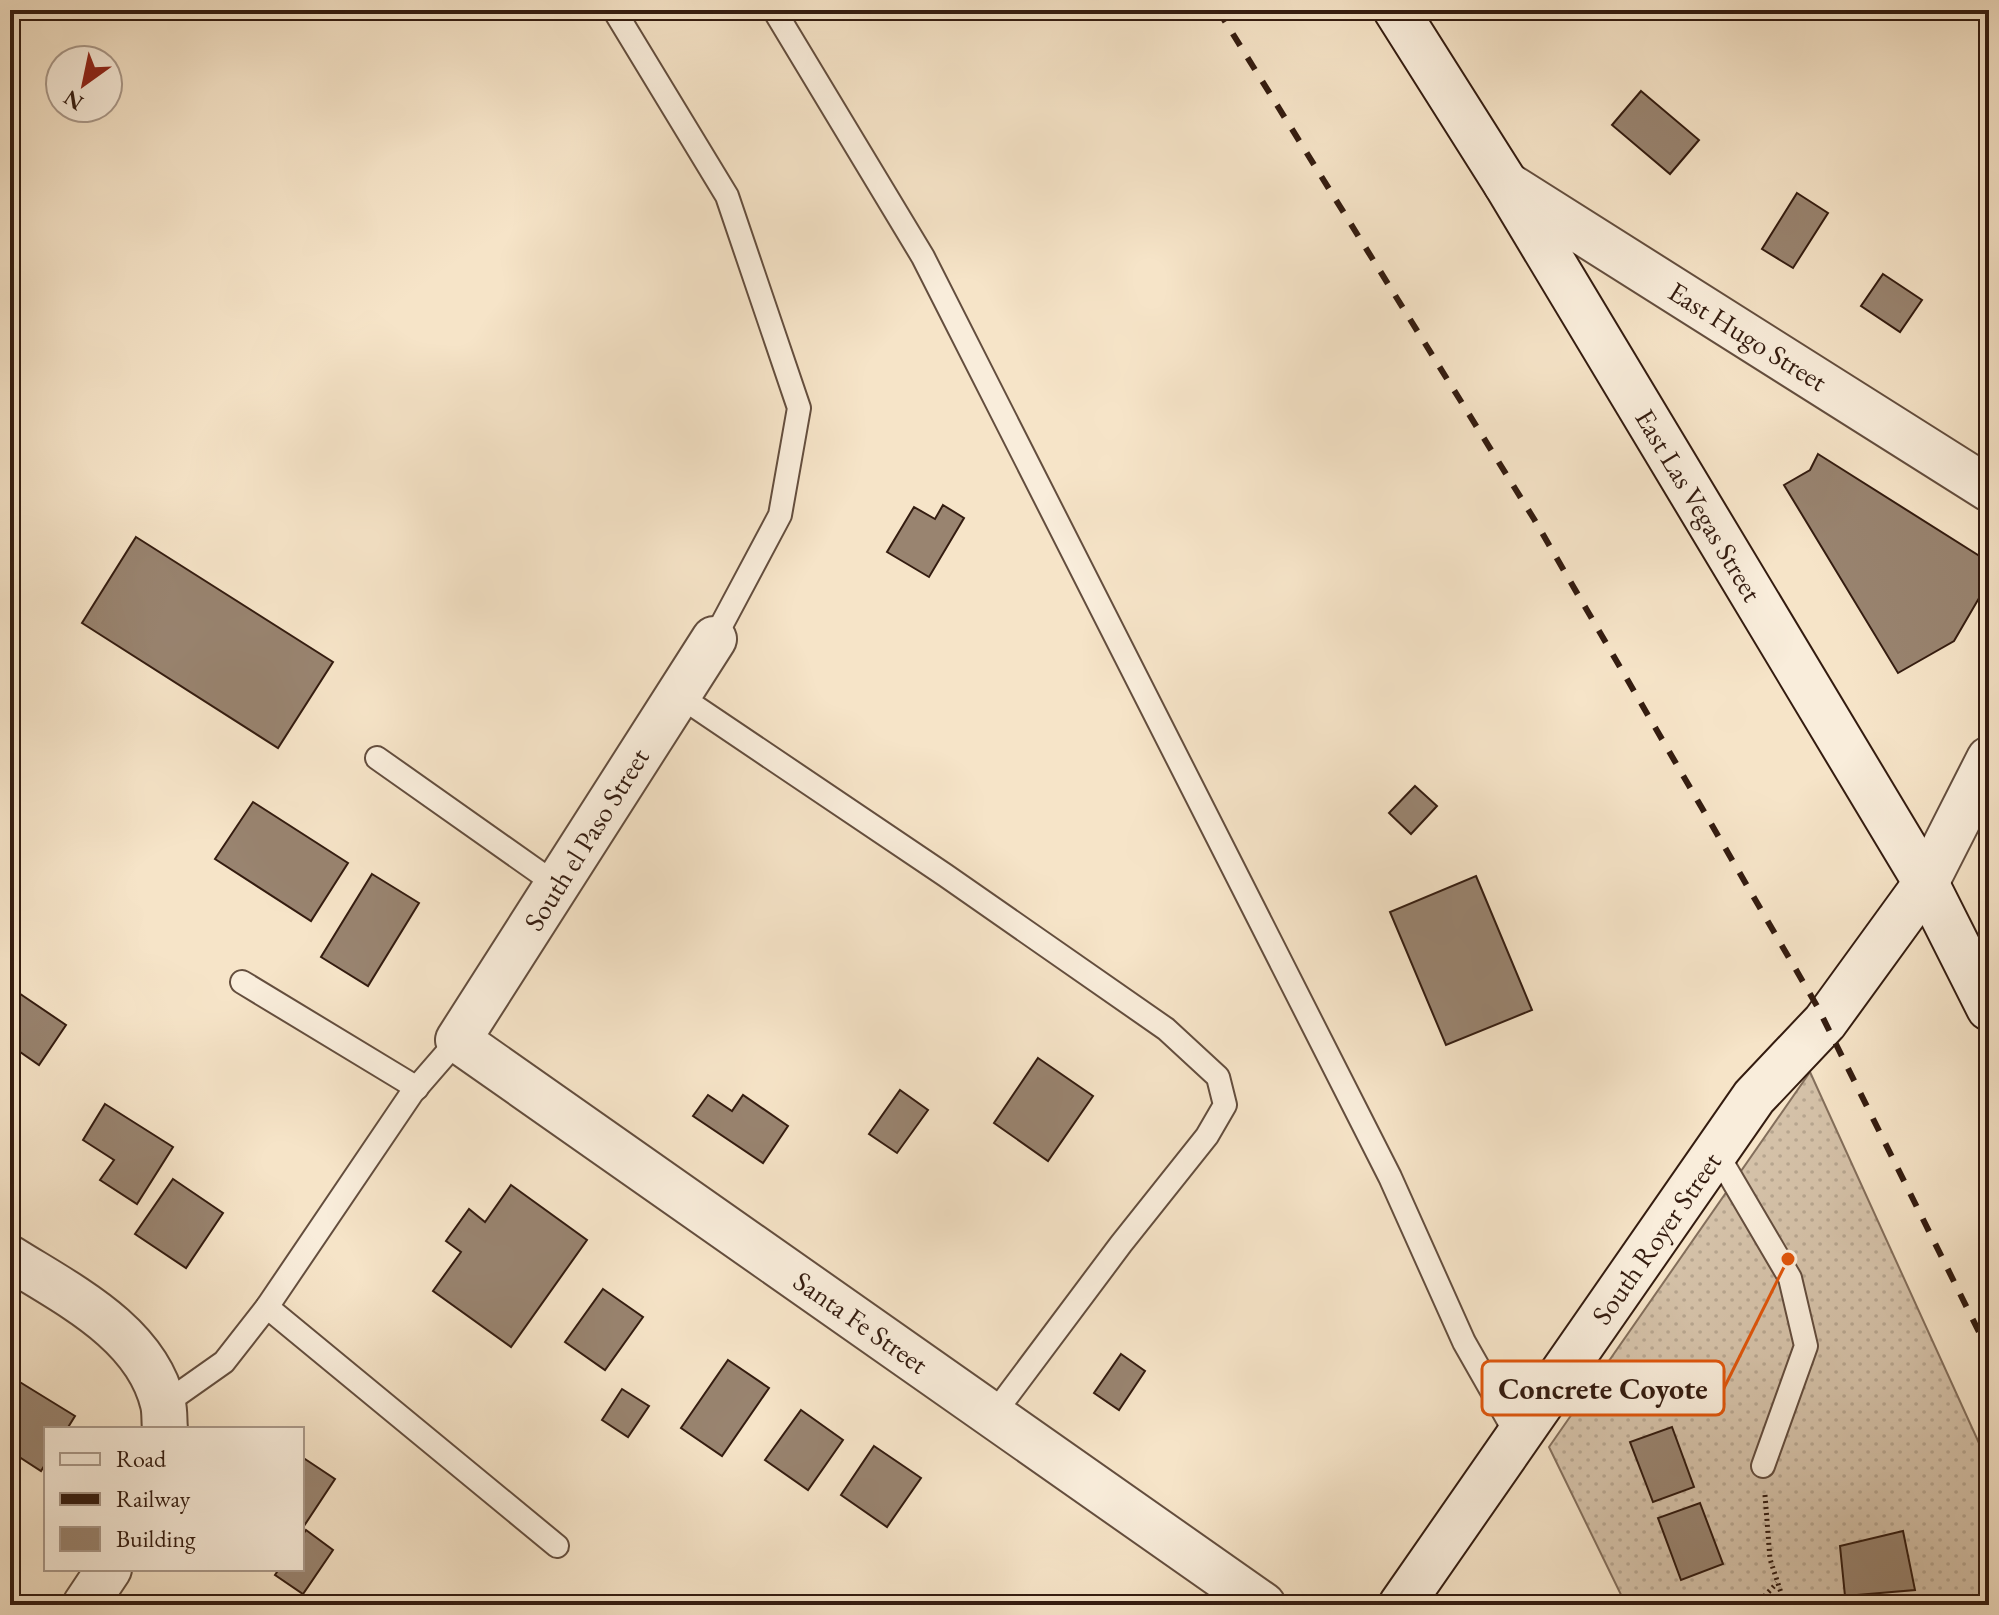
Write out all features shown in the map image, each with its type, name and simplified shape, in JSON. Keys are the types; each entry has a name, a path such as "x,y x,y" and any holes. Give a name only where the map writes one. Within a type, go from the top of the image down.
{"street":[{"name":"East Las Vegas Street","path":"1396,10 1506,184 1926,883 1989,1008"},
{"name":"East Hugo Street","path":"1506,184 1989,489"},
{"name":"South el Paso Street","path":"458,1040 714,639"},
{"name":"South Royer Street","path":"1401,1605 1754,1097 1825,1022 1926,883 1989,759"},
{"name":"Santa Fe Street","path":"458,1040 1263,1605"},
{"path":"10,1258 90,1309 125,1339 149,1369 164,1417"},
{"path":"85,1605 108,1571"}],"lane":[{"path":"614,10 727,196 799,408 780,515 714,639"},
{"path":"774,10 923,257 1390,1177 1464,1342 1518,1437"},
{"path":"678,695 1166,1029 1218,1077 1225,1105 1207,1136 1121,1244 993,1415"},
{"path":"377,758 557,885"},
{"path":"242,982 417,1088"},
{"path":"164,1417 224,1362 267,1307 417,1088 458,1040"},
{"path":"1716,1152 1790,1278 1806,1346 1763,1466"},
{"path":"267,1307 557,1546"}],"path":[{"path":"1763,1466 1770,1559 1785,1605"},
{"path":"1756,1605 1777,1583"},
{"path":"1964,1605 1975,1595 1989,1595"},
{"path":"1687,1605 1690,1602 1711,1605"}],"shaded area":[{"path":"1810,1072 1989,1465 1989,1605 1626,1605 1549,1447"}],"building":[{"path":"1641,91 1699,140 1670,174 1612,125"},
{"path":"1797,193 1828,213 1793,268 1762,249"},
{"path":"1883,274 1922,300 1900,332 1861,306"},
{"path":"1818,454 1989,562 1989,581 1954,641 1898,673 1784,485 1810,470"},
{"path":"943,505 964,518 929,577 887,552 914,507 935,519"},
{"path":"136,537 333,662 278,748 82,623"},
{"path":"1415,786 1437,806 1411,834 1389,813"},
{"path":"253,802 348,863 311,921 215,859"},
{"path":"372,874 419,903 368,986 321,957"},
{"path":"1476,876 1532,1010 1446,1045 1390,912"},
{"path":"10,987 66,1025 39,1065 10,1045"},
{"path":"1038,1058 1093,1096 1048,1161 994,1123"},
{"path":"900,1090 928,1110 897,1153 869,1134"},
{"path":"708,1095 732,1111 743,1095 788,1126 763,1163 693,1116"},
{"path":"105,1104 173,1147 137,1204 100,1180 114,1160 83,1140"},
{"path":"173,1179 223,1213 186,1268 135,1234"},
{"path":"511,1185 587,1240 511,1347 433,1291 461,1252 446,1241 469,1209 485,1222"},
{"path":"603,1289 643,1317 605,1370 565,1342"},
{"path":"1121,1354 1145,1371 1119,1410 1094,1393"},
{"path":"728,1360 769,1388 722,1456 681,1428"},
{"path":"10,1376 75,1416 68,1427 44,1427 44,1466 41,1471 10,1451"},
{"path":"622,1389 649,1406 628,1437 602,1420"},
{"path":"801,1410 843,1440 808,1490 765,1460"},
{"path":"1672,1427 1694,1487 1653,1502 1630,1442"},
{"path":"874,1446 921,1478 887,1527 841,1495"},
{"path":"304,1458 335,1479 304,1526"},
{"path":"1700,1503 1723,1564 1681,1580 1658,1518"},
{"path":"306,1530 333,1550 303,1594 275,1575 278,1571 304,1571"},
{"path":"1903,1531 1915,1590 1845,1596 1840,1546"}],"railway":[{"path":"1218,10 1534,519 1817,1006 1989,1352"}],"place":[{"name":"Concrete Coyote","path":"1788,1259"}]}
